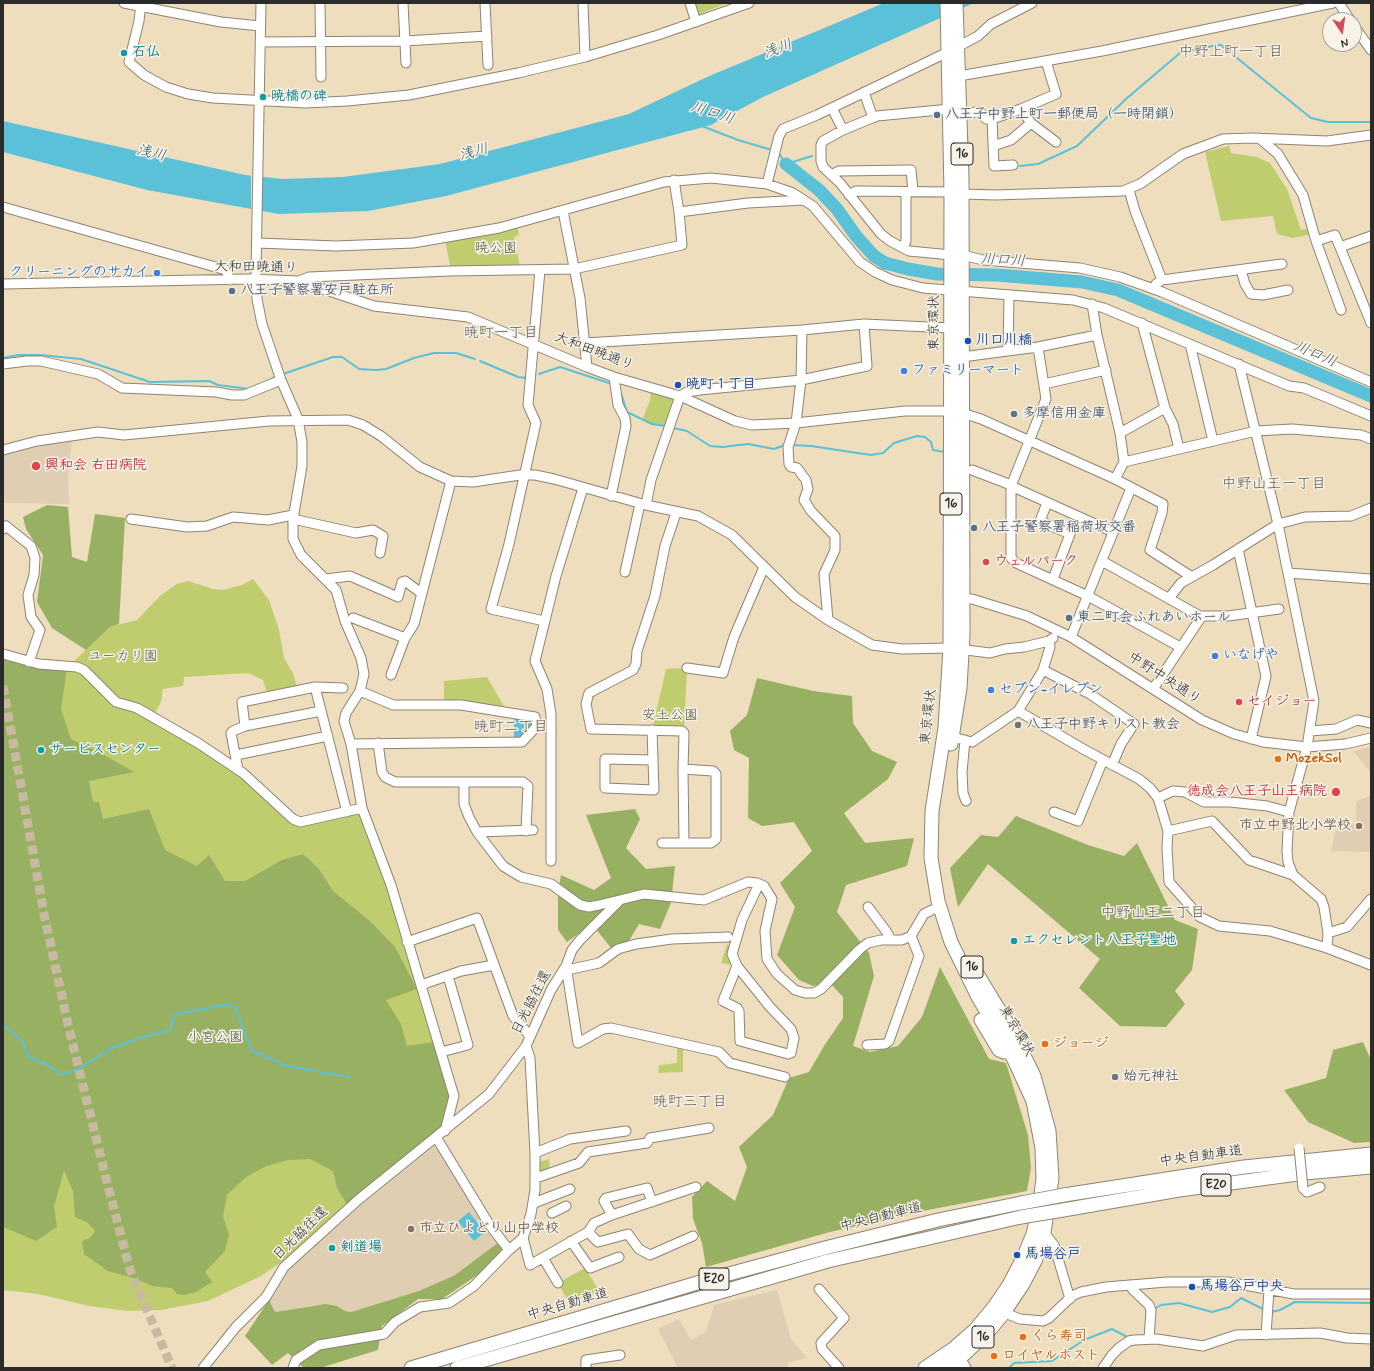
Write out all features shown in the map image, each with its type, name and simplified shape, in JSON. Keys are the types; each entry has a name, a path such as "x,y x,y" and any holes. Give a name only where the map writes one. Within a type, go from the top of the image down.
{"highway":[{"name":"東京環状","path":"947,3 952,45 955,111 957,289 962,357 957,412"},
{"name":"東京環状","path":"955,111 959,76 952,45 956,3"},
{"name":"東京環状","path":"957,289 951,328 957,412 956,649 960,693 942,798 940,860 945,893 951,916 965,953 1010,1044 1027,1087 1035,1108 1042,1148 1042,1180 1039,1208 1029,1245 999,1310"},
{"name":"東京環状","path":"944,1368 960,1358 974,1330 999,1310 1028,1277 1044,1233 1052,1178 1049,1131 1038,1085 1028,1061 1010,1044 975,991 951,942 940,908 932,870 932,811 956,649"},
{"path":"932,870 928,898 948,956 999,1050 1004,1052 1010,1044"},
{"name":"中央自動車道","path":"411,1368 810,1252 938,1220 1064,1195 1244,1167 1371,1154"},
{"name":"中央自動車道","path":"457,1368 828,1261 1021,1217 1179,1190 1305,1173 1371,1167"},
{"name":"東京環状","path":"925,1368 960,1358"}],"street":[{"path":"124,3 141,5 221,22 260,26"},
{"path":"261,3 256,280 259,311 281,380 298,419 302,442 302,466 293,517 293,539 301,555 326,578 336,590 345,621 361,658 364,674 360,691 346,713 344,721 351,744 362,808 391,885 454,1096 445,1131"},
{"path":"320,3 321,77"},
{"path":"403,3 406,63"},
{"path":"485,3 488,64"},
{"path":"583,3 585,57"},
{"path":"690,3 696,22"},
{"path":"141,5 129,61 133,68 166,87 181,93 258,104 327,102 409,95 505,76 585,57 696,22 716,13 749,3"},
{"path":"767,183 779,136 781,131 786,127 832,108 952,45 978,36 991,24 1032,3"},
{"path":"959,76 1046,61 1333,3"},
{"path":"1338,3 1344,12"},
{"path":"260,42 405,41 487,36"},
{"path":"1362,37 1371,50"},
{"path":"1046,61 1056,94 1021,109 992,119 986,118 980,112 955,111 873,118 843,130 823,141 821,145 821,164 849,195 877,230 890,241 903,248 920,253 957,258 1090,269 1120,277 1153,289 1371,382"},
{"path":"864,92 873,118"},
{"path":"832,108 843,130"},
{"path":"1021,109 1031,123 1056,142"},
{"path":"992,119 994,166 1013,165"},
{"path":"993,146 1011,140 1031,123"},
{"path":"849,195 856,191 957,193 1112,192 1129,190 1179,156 1196,148 1223,139 1259,138 1327,141 1371,135"},
{"path":"1259,138 1278,154 1303,195 1316,241 1341,310"},
{"path":"831,175 839,171 911,170 906,241 903,248"},
{"path":"257,241 336,246 414,243 479,232 674,180 711,178 767,183 781,188 804,200 822,216 851,253 875,272 908,285 1073,300 1092,304 1115,311 1289,386 1304,388 1371,416"},
{"path":"299,281 309,278 450,271 574,270 682,245 674,180"},
{"path":"1129,190 1135,211 1162,280"},
{"path":"679,212 748,203 804,200"},
{"path":"3,207 226,270 230,280"},
{"path":"562,211 574,270 585,343 587,367"},
{"path":"1316,241 1334,234 1371,323"},
{"path":"1340,247 1371,236"},
{"path":"1153,289 1156,284 1162,280 1282,264"},
{"path":"540,270 528,405 536,423 526,475 491,609 544,621"},
{"path":"1241,270 1251,294 1264,295 1288,290"},
{"name":"大和田暁通り","path":"3,284 230,280 299,281 374,306 468,317 533,343 587,367 614,382 680,396 736,421 752,425 796,423 905,411 957,412 981,419 1115,479 1163,504 1162,513 1150,550 1192,577"},
{"path":"1008,351 1009,295"},
{"path":"1092,304 1097,335 1120,434 1124,462 1115,479"},
{"path":"1142,323 1165,408 1172,424 1179,449"},
{"path":"585,343 802,330 864,324 951,328"},
{"path":"625,572 643,504 680,396 687,392 700,390 801,380 867,366 864,324"},
{"path":"802,330 801,380 796,423 788,447 789,464 791,467 797,468 806,480 808,489 804,500 811,511 835,536 835,550 824,574 828,620"},
{"path":"962,357 1038,347 1097,335"},
{"path":"1190,344 1213,441"},
{"path":"1038,347 1046,399 1011,486 1011,558 1016,563 1088,596 1180,647"},
{"path":"3,364 41,361 98,374 122,388 216,392 232,395 244,394 281,380"},
{"path":"1239,364 1278,524 1314,702 1307,747 1289,812 1287,851 1288,862 1293,875"},
{"path":"1044,384 1106,370"},
{"path":"611,496 626,426 625,418 618,405 614,382"},
{"path":"1120,434 1165,408"},
{"path":"3,450 37,441 90,433 124,435 298,419 348,420 381,436 420,467 451,481 473,482 526,475 554,479 676,513 698,516 732,534 795,597 828,620 872,645 914,650 956,649 990,653 1050,641 1053,639 1057,630"},
{"path":"1124,462 1256,431 1292,429 1361,435 1371,439"},
{"path":"972,470 1113,532"},
{"path":"391,675 405,638 414,624 451,481"},
{"path":"551,861 551,714 547,689 535,661 544,621 583,488"},
{"path":"1071,637 1131,488"},
{"path":"1047,503 1040,521 1070,534 1053,580"},
{"path":"1170,597 1180,583 1278,524 1305,517 1351,516 1371,508"},
{"path":"676,513 665,546 655,596 638,651 636,664 633,670 589,693 586,704 589,726 591,728 676,730 684,732 684,843"},
{"path":"131,519 187,527 207,526 233,517 268,520 293,517 356,533 373,530 383,536 380,553"},
{"path":"3,529 6,526 31,546 35,558 34,575 28,594 31,617 40,630 29,662"},
{"path":"1238,549 1266,676 1251,739"},
{"path":"1102,561 1170,597 1199,616 1228,616 1279,609"},
{"path":"687,668 723,673 734,637 764,567"},
{"path":"1288,573 1371,579"},
{"path":"326,578 350,576 398,597 402,582 404,581 421,593"},
{"name":"中野中央通り","path":"957,598 972,599 1027,616 1057,630 1071,637 1202,720 1251,739 1263,742 1307,747 1345,744 1371,738"},
{"path":"1153,689 1200,619 1199,616"},
{"path":"353,618 405,638"},
{"path":"952,737 972,742 1018,711 1042,670 1050,647 1050,641"},
{"path":"3,654 29,662 77,667 84,670 116,702 137,708 198,743 238,770 293,819 300,822 362,808"},
{"path":"1042,670 1090,694 1134,724 1121,744 1112,765"},
{"path":"315,687 347,812"},
{"path":"245,726 242,702 315,687 343,688"},
{"path":"351,744 522,742 537,726 535,717 461,705 393,704 360,691"},
{"path":"238,770 232,733 233,731 245,726 321,711"},
{"path":"1018,711 1139,779 1150,788 1158,798 1168,830 1167,848 1169,882 1200,917 1219,926 1270,931 1327,948 1371,965"},
{"path":"1310,731 1336,728 1357,720 1371,723"},
{"path":"652,730 653,760 654,790 605,788 604,759 653,760"},
{"path":"236,755 328,736"},
{"path":"965,740 962,772 963,793 966,801"},
{"path":"378,743 382,772 389,780 401,783 512,781 523,782 528,786 529,830 477,832"},
{"path":"1054,812 1078,821 1103,760"},
{"path":"662,843 711,843 716,839 716,774 713,771 683,770"},
{"path":"464,783 464,804 477,832 502,866 521,877 551,882 580,905 589,907 625,896 644,894 704,900 740,884 748,882 759,884 769,892 772,899 765,931 767,959 777,974 795,990 805,993 814,993 821,989 860,949 872,941 902,940 911,936 924,914 932,910"},
{"path":"1158,798 1173,791 1185,792 1204,802 1230,802 1267,806 1289,812"},
{"path":"1168,830 1212,821 1249,860 1293,875 1321,899 1328,933 1327,948"},
{"path":"737,966 723,1001 737,1008 739,1011 740,1041 788,1054 791,1053 794,1038 791,1029 770,1007 737,966 732,954 742,920 759,884"},
{"name":"日光脇往還","path":"203,1368 236,1327 266,1297 284,1267 358,1200 489,1094 526,1046 551,990 567,968 572,950 580,940 625,896"},
{"path":"1328,933 1347,927 1371,899"},
{"path":"868,908 891,940"},
{"path":"407,942 477,918 513,1016 530,1036"},
{"path":"867,1045 885,1044 889,1041 919,956 911,936"},
{"path":"728,938 672,939 636,944 618,949 598,963 567,968 578,1043 603,1029 611,1028 719,1052 730,1062 785,1077"},
{"path":"421,985 461,971 494,965"},
{"path":"441,1052 468,1045 448,976"},
{"path":"292,1368 296,1360 319,1346 384,1334 395,1322 420,1307 449,1303 474,1286 522,1238 534,1203 536,1178 536,1153 530,1058 526,1046"},
{"path":"536,1178 579,1163 588,1152 647,1143 650,1138 709,1128"},
{"path":"536,1153 570,1139 626,1131"},
{"path":"436,1136 489,1224 509,1250"},
{"path":"1299,1148 1303,1188 1307,1192 1320,1187"},
{"path":"522,1238 530,1265 588,1232 594,1223 612,1215 696,1187"},
{"path":"612,1215 604,1201 606,1198 647,1188 652,1202"},
{"path":"534,1203 570,1189"},
{"path":"554,1195 559,1209"},
{"path":"588,1232 598,1242 628,1234 639,1249 650,1255 692,1236"},
{"path":"1044,1233 1054,1245 1070,1299"},
{"path":"571,1241 590,1268 619,1257"},
{"path":"543,1258 558,1283"},
{"path":"999,1310 1020,1320 1043,1320 1057,1312 1070,1299 1086,1291 1167,1282 1224,1282 1294,1294 1371,1294"},
{"path":"1130,1285 1133,1290 1149,1305 1151,1310 1149,1339"},
{"path":"819,1289 844,1318 821,1343 822,1349 839,1368"},
{"path":"1266,1335 1268,1290"},
{"path":"1104,1368 1112,1355 1124,1344 1134,1340 1149,1339 1203,1346 1236,1335 1320,1333 1347,1338 1371,1339"},
{"path":"586,1368 586,1360 620,1355"}],"shaded area":[{"name":"興和会 右田病院","path":"72,439 68,477 69,504 3,503 3,454 55,441"},
{"path":"1371,747 1371,773 1353,751"},
{"name":"市立中野北小学校","path":"1371,795 1371,852 1331,851 1336,829 1356,823 1356,802"},
{"name":"市立ひよどり山中学校","path":"438,1142 499,1242 455,1275 419,1291 351,1312 345,1311 337,1306 316,1305 275,1312 269,1300 290,1267 317,1241"},
{"path":"777,1290 791,1339 807,1358 788,1363 788,1368 678,1368 658,1329 679,1319 691,1340 706,1332 714,1305"}],"green space":[{"path":"693,3 727,3 697,15"},
{"path":"1229,146 1231,153 1257,157 1270,163 1287,189 1301,230 1310,228 1312,234 1293,238 1277,234 1273,216 1221,221 1205,152"},
{"name":"暁公園","path":"517,226 519,235 514,237 520,267 451,270 445,240"},
{"path":"652,388 680,396 669,427 652,424 643,418 650,400"},
{"path":"47,505 68,507 72,557 87,562 95,514 125,518 119,624 110,627 86,650 52,628 37,602 43,555 26,529 23,517"},
{"name":"小宮公園","path":"253,579 269,600 279,630 284,658 293,673 297,687 267,693 263,680 248,673 184,677 183,686 163,689 161,702 152,719 214,753 293,819 362,808 440,1041 348,1206 289,1257 261,1276 208,1301 161,1310 128,1311 89,1306 38,1294 3,1290 3,655 67,668 110,627 137,620 161,595 177,584 188,581 213,589 223,590 242,585"},
{"name":"小宮公園","path":"3,655 67,668 61,709 71,739 97,751 134,772 89,781 93,802 99,802 103,819 149,809 165,850 197,866 209,855 225,881 245,881 282,860 303,854 319,869 333,891 371,922 395,947 417,989 386,1000 401,1024 407,1046 440,1041 454,1096 444,1127 348,1206 337,1188 333,1171 310,1159 288,1160 266,1166 246,1177 227,1195 223,1216 229,1235 225,1251 205,1272 212,1282 196,1292 185,1295 177,1294 172,1288 152,1286 137,1279 108,1271 84,1254 82,1241 90,1238 95,1231 88,1223 75,1217 73,1191 64,1171 54,1206 57,1227 36,1241 3,1227"},
{"name":"安土公園","path":"687,668 684,733 652,730 666,669"},
{"path":"487,677 508,713 444,704 444,681"},
{"path":"757,678 813,691 852,696 853,723 872,751 897,762 888,779 844,813 865,843 914,838 907,866 846,885 837,912 869,953 874,976 853,1046 870,1052 898,1046 922,1017 940,967 989,1059 1006,1063 1028,1135 1031,1168 1027,1191 928,1210 830,1232 706,1267 702,1243 693,1219 692,1197 707,1181 735,1201 747,1167 739,1147 773,1115 789,1078 809,1072 843,1018 843,997 829,982 813,986 799,980 777,955 795,907 780,883 812,851 794,822 762,826 748,818 749,758 734,750 730,731 747,715"},
{"path":"635,809 640,819 626,848 646,869 675,866 671,903 660,929 639,924 627,944 611,948 592,924 567,942 558,930 558,894 561,875 594,890 611,878 586,815"},
{"path":"1016,816 1088,845 1124,856 1137,843 1175,920 1198,929 1192,970 1175,991 1185,1004 1166,1027 1120,1026 1079,988 1100,959 988,864 958,907 950,868 981,835 998,837"},
{"path":"727,944 734,948 737,966 721,963"},
{"path":"1363,1042 1371,1060 1371,1142 1354,1143 1308,1122 1284,1090 1326,1078 1333,1050"},
{"path":"677,1043 683,1045 683,1072 658,1073 659,1065 677,1063"},
{"path":"549,1159 550,1171 539,1173 539,1162"},
{"path":"499,1242 505,1248 479,1274 442,1299 418,1299 382,1326 378,1350 320,1368 304,1368 288,1353 272,1365 245,1336 269,1300 275,1312 326,1304 337,1306 345,1311 351,1312 419,1291 455,1275"},
{"path":"585,1268 600,1292 568,1301 558,1283"}],"water":[{"name":"浅川","path":"884,3 974,3 763,97 711,125 446,196 368,211 279,214 147,190 3,152 3,121 245,175 283,179 343,177 440,164 629,114 707,77"},
{"path":"514,714 535,717 537,726 514,743"},
{"path":"469,1212 485,1232 474,1241 458,1221"}],"pier":[{"path":"251,174 261,175 261,213 251,211"}],"waterway":[{"path":"1020,166 1038,164 1077,146 1126,99 1180,53 1217,45 1221,45 1311,118 1328,122 1371,122"},
{"name":"川口川","path":"702,126 738,140 772,150"},
{"path":"778,152 786,164 812,156"},
{"name":"川口川","path":"786,164 819,190 837,209 856,236 874,256 885,263 937,274 997,275 1082,282 1118,290 1371,396"},
{"path":"283,374 333,357 342,357 359,369 376,370 386,369 414,358 434,353 456,353 475,359"},
{"path":"3,358 18,355 40,355 81,359 150,382 209,381 218,385 249,389"},
{"path":"480,361 518,377 527,378"},
{"path":"539,374 560,367 612,384"},
{"path":"268,381 276,376"},
{"path":"621,393 627,412 652,424 665,426"},
{"path":"673,428 687,431 710,446 723,447 748,444 774,449 785,445"},
{"path":"792,445 811,446 871,455 883,453 894,443 917,436 925,437 931,442 933,450 945,452"},
{"path":"3,1024 23,1042 28,1056 51,1067 62,1075 78,1069 110,1049 137,1039 170,1030 175,1014 230,1004 235,1007 251,1050 286,1066 349,1077"},
{"path":"1154,1309 1161,1305 1179,1303 1212,1312 1230,1307 1241,1298 1265,1310"},
{"path":"1271,1312 1280,1310 1295,1302 1371,1303"},
{"path":"1009,1368 1014,1363 1052,1361 1084,1340 1112,1329 1129,1338"}],"tunnel":[{"path":"3,686 44,914 69,1029 130,1270 172,1368"}],"place":[{"name":"石仏","path":"124,53"},
{"name":"暁橋の碑","path":"263,97"},
{"name":"八王子中野上町一郵便局（一時閉鎖）","path":"937,115"},
{"name":"クリーニングのサカイ","path":"157,273"},
{"name":"八王子警察署安戸駐在所","path":"232,291"},
{"name":"川口川橋","path":"968,341"},
{"name":"ファミリーマート","path":"904,371"},
{"name":"暁町１丁目","path":"678,385"},
{"name":"多摩信用金庫","path":"1014,414"},
{"name":"興和会 右田病院","path":"36,466"},
{"name":"八王子警察署稲荷坂交番","path":"974,528"},
{"name":"ウェルパーク","path":"986,562"},
{"name":"東二町会ふれあいホール","path":"1069,618"},
{"name":"いなげや","path":"1215,656"},
{"name":"セブン-イレブン","path":"991,690"},
{"name":"セイジョー","path":"1239,702"},
{"name":"八王子中野キリスト教会","path":"1018,725"},
{"name":"サービスセンター","path":"41,750"},
{"name":"MozekSol","path":"1278,759"},
{"name":"徳成会八王子山王病院","path":"1336,792"},
{"name":"市立中野北小学校","path":"1359,826"},
{"name":"エクセレント八王子聖地","path":"1014,941"},
{"name":"ジョージ","path":"1045,1044"},
{"name":"始元神社","path":"1115,1077"},
{"name":"市立ひよどり山中学校","path":"411,1229"},
{"name":"剣道場","path":"332,1248"},
{"name":"馬場谷戸","path":"1017,1255"},
{"name":"馬場谷戸中央","path":"1192,1287"},
{"name":"くら寿司","path":"1023,1337"},
{"name":"ロイヤルホスト","path":"994,1356"}],"district":[{"name":"中野上町一丁目","path":"1231,53"},
{"name":"暁町一丁目","path":"501,334"},
{"name":"中野山王一丁目","path":"1274,485"},
{"name":"暁町二丁目","path":"511,728"},
{"name":"中野山王二丁目","path":"1153,914"},
{"name":"暁町三丁目","path":"690,1103"}],"park label":[{"name":"ユーカリ園","path":"123,657"}]}
